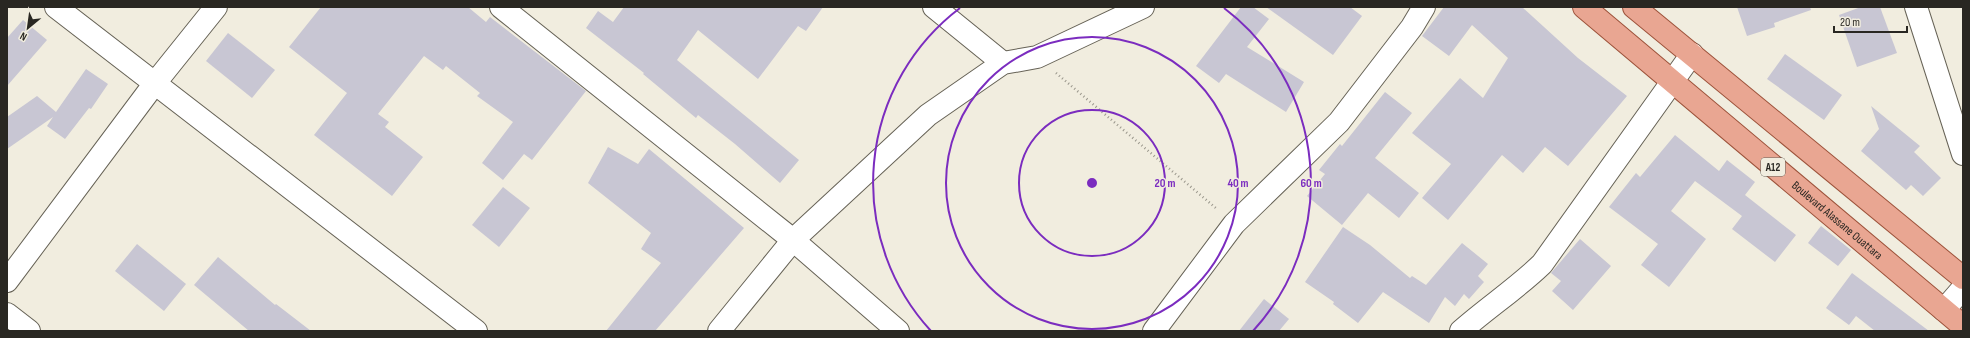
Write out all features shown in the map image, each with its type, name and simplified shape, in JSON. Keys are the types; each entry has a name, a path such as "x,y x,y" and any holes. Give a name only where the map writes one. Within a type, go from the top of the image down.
{"main road":[{"name":"Boulevard Alassane Ouattara","path":"1584,7 1963,326"},
{"path":"1634,7 1848,185 1963,278"}],"street":[{"path":"56,7 476,331"},
{"path":"7,281 155,83 216,7"},
{"path":"501,7 793,240 898,331"},
{"path":"934,7 1003,63"},
{"path":"718,331 793,240 928,115 1003,63 1037,57 1142,7"},
{"path":"1154,331 1234,224 1339,122 1412,27 1424,7"},
{"path":"1916,7 1963,154"},
{"path":"1461,331 1482,313 1519,286 1542,264 1692,54"},
{"path":"1944,310 1963,288"},
{"path":"7,314 29,331"}],"path":[{"path":"1037,57 1234,224"}],"building":[{"path":"321,7 468,7 486,22 490,17 586,91 532,160 524,154 503,180 482,163 513,122 477,96 480,93 446,66 443,70 424,56 378,114 389,122 385,127 423,157 392,196 314,135 347,93 289,47"},
{"path":"624,7 823,7 806,31 798,26 758,79 698,30 677,60 799,160 780,183 735,144 698,115 696,118 643,74 644,73 586,28 598,11 613,22"},
{"path":"1241,7 1253,7 1269,19 1247,47 1304,82 1286,112 1226,74 1219,83 1196,66"},
{"path":"1266,7 1350,7 1362,16 1333,55"},
{"path":"1444,7 1522,7 1578,58 1627,96 1568,166 1545,147 1523,173 1502,155 1448,220 1422,198 1451,164 1412,133 1460,78 1483,98 1508,58 1472,25 1449,56 1422,36"},
{"path":"1737,7 1810,7 1811,10 1774,23 1775,27 1747,36"},
{"path":"1861,7 1880,7 1897,53 1857,67 1839,15"},
{"path":"23,20 47,40 7,86 7,38"},
{"path":"228,33 275,70 252,98 206,61"},
{"path":"1785,54 1842,95 1824,120 1767,79"},
{"path":"86,69 108,84 91,109 89,108 65,139 47,126 53,117 7,149 7,117 37,96 56,112"},
{"path":"1385,92 1412,113 1375,158 1419,193 1399,218 1368,193 1342,225 1307,196 1325,174 1319,170 1340,144 1342,146"},
{"path":"1871,106 1920,146 1914,152 1941,178 1923,196 1911,185 1906,190 1861,151 1879,129"},
{"path":"1675,135 1719,171 1727,160 1755,182 1745,195 1796,235 1775,262 1732,229 1742,216 1695,181 1671,211 1706,239 1669,287 1641,265 1658,244 1609,207 1636,173 1640,177"},
{"path":"608,147 638,164 649,149 744,228 655,331 606,331 661,263 641,249 651,233 588,183"},
{"path":"503,187 530,208 499,247 472,225"},
{"path":"1821,226 1851,250 1838,266 1808,243"},
{"path":"1343,227 1370,245 1410,278 1412,276 1426,285 1462,243 1488,264 1478,276 1484,282 1469,299 1464,294 1455,306 1445,297 1429,323 1383,292 1358,323 1333,304 1334,302 1305,282"},
{"path":"1580,239 1611,266 1573,310 1552,291 1561,281 1551,273"},
{"path":"137,244 186,284 164,311 115,271"},
{"path":"218,257 275,305 276,304 311,331 249,331 194,285"},
{"path":"1852,273 1929,331 1875,331 1856,316 1849,325 1826,308"},
{"path":"1264,299 1289,319 1279,331 1239,331"}]}
